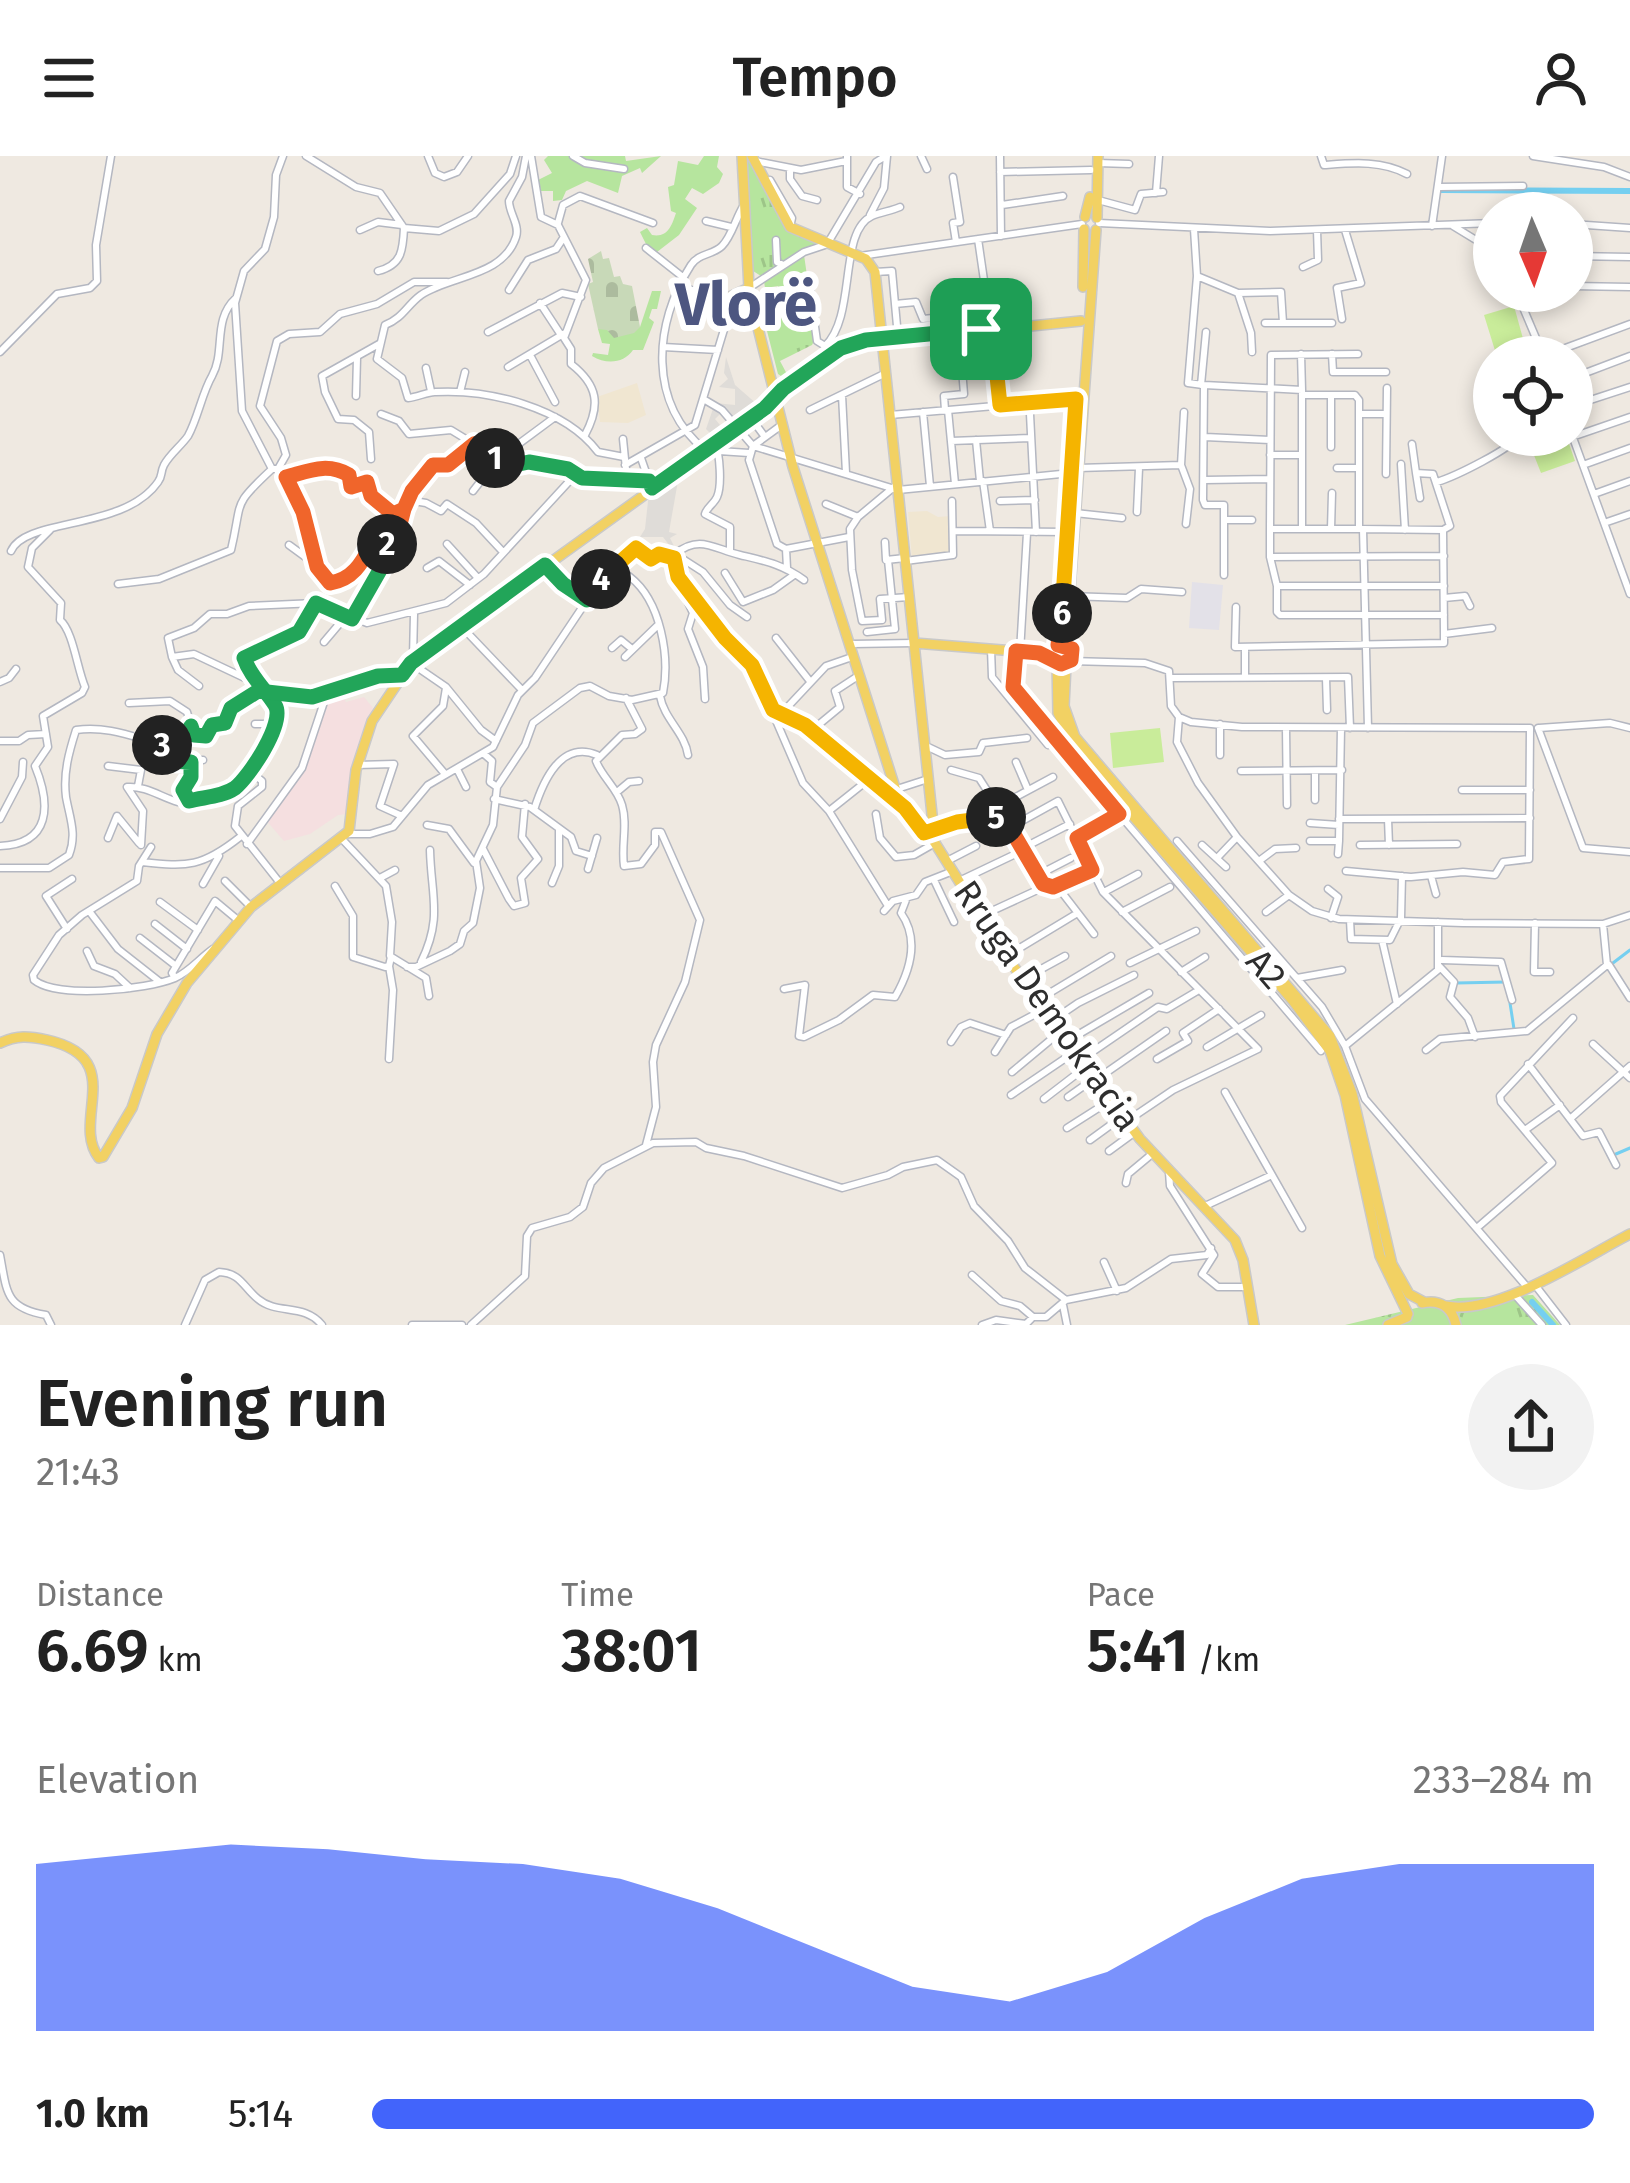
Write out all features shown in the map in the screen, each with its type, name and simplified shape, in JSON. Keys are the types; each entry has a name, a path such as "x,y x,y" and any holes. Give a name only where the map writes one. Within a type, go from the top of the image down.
{"main road":[{"path":"742,156 750,287 721,304 726,323 757,319"},
{"path":"756,159 790,227 856,253 875,270 928,778 929,831"},
{"path":"1063,655 1067,532 1095,161"},
{"path":"1063,655 1075,513 1081,321 1095,161"},
{"name":"Rruga Demokracia","path":"757,319 790,457 890,791 929,831 1006,956 1135,1132 1235,1240 1254,1325"},
{"path":"0,1043 19,1036 35,1037 67,1045 84,1059 93,1080 92,1148 103,1157 132,1108 157,1034 187,982 251,908 344,836 351,825 357,765 375,715 412,662 651,484 713,448 836,345 1081,321"},
{"path":"914,643 1063,655"},
{"name":"A2","path":"1063,655 1064,706 1075,737 1307,1006 1336,1048 1352,1093 1392,1264 1408,1294 1424,1302"},
{"name":"A2","path":"1063,655 1058,713 1074,748 1293,1001 1330,1051 1345,1095 1380,1256 1407,1319"},
{"path":"1446,1306 1456,1324 1472,1309 1514,1294 1630,1234"},
{"path":"1388,1325 1407,1319 1424,1302 1472,1309"}],"street":[{"path":"0,352 52,298 90,288 97,281 96,245 111,156"},
{"path":"11,550 16,541 74,521 110,517 136,502 159,480 165,463 190,431 203,387 213,372 221,323 236,298 244,271 265,249 274,218 276,175 284,156"},
{"path":"307,156 356,188 380,193 403,227 399,259 378,271"},
{"path":"428,156 441,177 454,174 468,156"},
{"path":"360,230 378,222 439,231 474,214 506,179 516,156"},
{"path":"529,156 539,213 558,225"},
{"path":"529,156 509,201 518,229 512,245 484,271 417,297 400,318 385,325 378,361 402,378 403,398 431,392 499,394 516,405 536,407 555,417 585,435 598,452 625,461 641,458 685,434 698,420 726,323"},
{"path":"573,156 624,169"},
{"path":"921,156 927,169"},
{"path":"1000,156 1001,236"},
{"path":"1052,156 1052,168"},
{"path":"1095,200 1135,210 1141,194 1160,192 1159,156"},
{"path":"1321,156 1324,165 1390,166 1407,174"},
{"path":"1432,226 1442,156"},
{"path":"1533,156 1611,169 1630,177"},
{"path":"829,241 884,157"},
{"path":"808,277 817,341 822,346 836,345 856,253 884,188 884,157"},
{"path":"756,159 790,168 821,168 846,159 847,187 860,194"},
{"path":"1000,172 1095,161 1129,164"},
{"path":"790,168 789,177 802,196 817,200"},
{"path":"953,177 960,222 953,223 956,242"},
{"path":"1439,187 1523,186"},
{"path":"508,367 564,336 581,296 585,276 558,225 563,205 580,196 653,223"},
{"path":"1000,205 1063,196"},
{"path":"746,202 724,244 695,260 680,289 663,347 665,392 685,434 713,448 790,457 896,488 1181,465"},
{"path":"870,216 900,207"},
{"path":"706,220 731,227"},
{"path":"757,319 750,287 814,246 825,244 856,253 1090,224 1316,230 1473,224"},
{"path":"1449,225 1473,237"},
{"path":"1593,225 1630,228"},
{"path":"1194,229 1197,276 1188,383 1357,396 1368,728"},
{"path":"1303,267 1318,260 1316,230"},
{"path":"1342,319 1337,289 1361,283 1345,230"},
{"path":"509,290 528,260 556,249 564,237"},
{"path":"978,239 986,294 979,307 1000,405"},
{"path":"776,240 776,262 783,265"},
{"path":"646,248 680,289 721,304"},
{"path":"1593,256 1630,257"},
{"path":"875,270 892,271 898,337"},
{"path":"1197,276 1238,293 1281,292 1283,323"},
{"path":"118,584 159,579 228,553 244,496 286,455 285,445 260,406 277,341 289,334 320,332 340,314 377,304 414,282 447,283"},
{"path":"1593,286 1630,287"},
{"path":"488,332 562,292 581,296"},
{"path":"1238,293 1252,352"},
{"path":"236,298 242,411 303,512 317,567"},
{"path":"895,304 916,302 922,319 933,318 935,334"},
{"path":"540,303 564,336 571,350 570,362 588,376 594,416 585,435"},
{"path":"1265,323 1332,323"},
{"path":"1593,339 1630,324"},
{"path":"955,484 944,396 964,394 959,332"},
{"path":"1206,332 1204,504 1224,505 1224,575"},
{"path":"371,459 369,432 354,420 338,418 322,381 325,372 380,343"},
{"path":"663,347 718,350"},
{"path":"1332,354 1333,372 1386,371"},
{"path":"1358,354 1270,356 1270,557 1277,612 1444,615"},
{"path":"530,355 555,402"},
{"path":"1301,355 1303,529"},
{"path":"1593,370 1630,356"},
{"path":"356,396 357,358"},
{"path":"426,368 431,392"},
{"path":"460,392 465,372"},
{"path":"809,410 886,374"},
{"path":"1593,399 1630,387"},
{"path":"1386,474 1387,388"},
{"path":"842,395 847,472"},
{"path":"1331,396 1331,447"},
{"path":"890,415 1076,399"},
{"path":"705,400 717,406 751,450 751,467 778,547 849,537"},
{"path":"923,412 930,487"},
{"path":"1184,412 1181,465 1190,488 1186,524"},
{"path":"381,414 399,421 407,434 451,430 509,466 524,462 568,469 575,475 651,484"},
{"path":"1030,414 1035,500 1014,690 1115,816 1321,1051"},
{"path":"1360,414 1386,414"},
{"path":"473,491 497,460 555,417"},
{"path":"1593,429 1630,417"},
{"path":"751,418 765,437"},
{"path":"751,450 783,424"},
{"path":"1205,437 1270,440"},
{"path":"951,440 1031,438"},
{"path":"623,439 627,479"},
{"path":"976,440 990,533"},
{"path":"324,643 353,619 380,570 408,500 428,469 437,463 448,465 474,444"},
{"path":"1412,444 1420,498"},
{"path":"713,448 718,495 705,514 730,527 730,551"},
{"path":"1582,466 1630,448"},
{"path":"1270,455 1302,455"},
{"path":"1439,481 1466,472 1488,456"},
{"path":"1579,456 1630,594"},
{"path":"641,458 651,484"},
{"path":"1401,464 1405,530"},
{"path":"1137,512 1139,466"},
{"path":"286,477 318,468 344,471 351,487 367,482 371,496 393,514"},
{"path":"1337,468 1359,468"},
{"path":"1270,530 1448,528 1439,481 1430,472 1417,473"},
{"path":"199,686 178,670 168,638 194,628 210,614 227,614 249,605 316,603 353,619 414,614 446,603 478,578 575,475"},
{"path":"1190,488 1270,478"},
{"path":"637,480 638,498"},
{"path":"1593,494 1630,481"},
{"path":"895,624 862,621 849,537 857,517 896,488"},
{"path":"1331,529 1332,493"},
{"path":"408,500 441,511 447,504 476,523 503,552"},
{"path":"1000,501 1035,500"},
{"path":"888,560 953,555 952,501"},
{"path":"826,504 857,517"},
{"path":"290,545 306,554 330,583 344,580 364,562 376,534 404,509"},
{"path":"1075,513 1122,518"},
{"path":"1606,522 1630,514"},
{"path":"1224,520 1252,520"},
{"path":"0,846 28,842 39,831 44,796 35,766 48,751 45,715 86,687 71,648 69,628 60,620 61,603 28,567 32,548 50,530"},
{"path":"1235,607 1235,647 1444,643 1443,530"},
{"path":"954,531 1067,532"},
{"path":"674,556 699,542 787,568 804,580"},
{"path":"867,632 895,629 885,542"},
{"path":"447,544 478,578"},
{"path":"344,836 382,832 445,774 497,742 508,710 587,600 633,550 638,548 651,559 659,554 674,556 703,572 730,605 747,617"},
{"path":"1616,553 1630,548"},
{"path":"786,549 787,568"},
{"path":"674,556 678,577 752,665 777,712 803,783 829,811 886,908 920,892 925,882 1023,849 1070,824"},
{"path":"1270,557 1444,556"},
{"path":"427,568 439,561 470,585"},
{"path":"545,565 587,600"},
{"path":"615,566 635,582 658,625 666,676 660,696 686,742 688,755"},
{"path":"725,573 743,602 773,590 795,574"},
{"path":"1277,586 1444,586"},
{"path":"1069,596 1127,598 1142,589 1179,591"},
{"path":"694,594 687,600 693,613 688,629 705,699"},
{"path":"1444,598 1466,596 1470,606"},
{"path":"882,620 880,599 909,597"},
{"path":"262,692 244,658 299,632 316,603"},
{"path":"414,614 412,662 446,687 497,742"},
{"path":"352,634 353,619"},
{"path":"625,657 658,625"},
{"path":"461,626 523,690"},
{"path":"1444,634 1492,628"},
{"path":"776,638 809,680"},
{"path":"612,648 621,640 633,650"},
{"path":"848,645 914,643"},
{"path":"1245,647 1245,677"},
{"path":"991,649 992,677 1048,745"},
{"path":"172,657 194,654 249,680 276,707 277,724 252,773 223,794 189,801 183,794 191,777 191,762"},
{"path":"1063,655 1167,669 1171,706 1191,722 1286,728 1534,728 1603,723 1630,728"},
{"path":"777,712 828,664 852,658"},
{"path":"0,682 16,669"},
{"path":"129,703 170,701 187,712 194,735 206,736 212,725 225,723 231,708 262,692 297,697 327,693 378,676 402,675"},
{"path":"811,731 840,707 835,691 858,676"},
{"path":"1326,677 1328,710"},
{"path":"1171,678 1348,677 1338,854"},
{"path":"476,866 493,825 497,787 535,721 587,686 609,696 660,696"},
{"path":"445,774 413,736 443,706 446,687"},
{"path":"247,844 304,764 327,693"},
{"path":"598,755 624,734 642,729 626,698"},
{"path":"777,712 811,731 868,780 890,791 928,778"},
{"path":"1179,717 1177,742 1188,768 1237,837 1305,908 1331,918 1438,922 1603,924 1630,915"},
{"path":"255,724 277,724"},
{"path":"1220,724 1220,755"},
{"path":"0,868 49,868 70,855 74,834 65,766 76,730 101,728 176,747 187,739 191,726"},
{"path":"1286,728 1287,805"},
{"path":"1346,871 1496,875 1504,862 1527,860 1534,728"},
{"path":"1534,728 1583,848 1630,852"},
{"path":"0,740 46,734"},
{"path":"145,738 165,761 203,760"},
{"path":"923,745 946,754 979,752 985,742 1027,738"},
{"path":"534,810 545,777 572,751 598,755"},
{"path":"484,754 492,761 490,782 497,787"},
{"path":"598,755 598,768 617,792 625,818 620,844 625,866 641,864 655,845 655,832 662,832 700,916 686,982 656,1045 656,1107 646,1145"},
{"path":"0,819 22,777 23,762"},
{"path":"1016,762 1028,790"},
{"path":"357,765 394,764 380,806 402,816"},
{"path":"108,766 141,770 138,787"},
{"path":"457,768 466,788"},
{"path":"951,770 979,778 1046,886"},
{"path":"1315,770 1315,800"},
{"path":"1240,771 1342,770"},
{"path":"252,773 262,784 236,810 235,826 280,883"},
{"path":"929,831 961,821 985,821 1053,777"},
{"path":"829,811 868,780"},
{"path":"617,792 628,782 639,782"},
{"path":"201,797 187,805 138,787 127,788 142,812 146,846 137,881 67,929 33,975 37,983 89,993 130,988 175,978 220,945"},
{"path":"1462,790 1530,790"},
{"path":"494,799 525,804 571,837 576,851 592,856"},
{"path":"1011,827 1058,801 1103,892 1258,1049 1173,1090 1090,1140"},
{"path":"483,849 508,899 514,905 525,902 521,878 538,859 522,837 525,804"},
{"path":"876,814 880,838 896,856 914,855 935,843"},
{"path":"108,838 117,816 146,846"},
{"path":"1077,838 1115,816"},
{"path":"1310,823 1530,818"},
{"path":"1388,819 1389,845"},
{"path":"406,967 457,947 473,923 480,888 476,866 448,830 427,825"},
{"path":"552,883 559,866 560,830"},
{"path":"344,836 386,886 391,906 393,990 388,1059"},
{"path":"143,860 187,867 221,852 240,837"},
{"path":"1217,859 1237,837"},
{"path":"588,869 596,838"},
{"path":"1177,841 1333,1020 1365,1099 1566,1325"},
{"path":"1310,841 1339,841"},
{"path":"1360,845 1457,844"},
{"path":"1202,845 1226,867"},
{"path":"953,871 976,846"},
{"path":"1258,861 1275,849 1296,848"},
{"path":"421,963 435,931 430,850"},
{"path":"203,884 221,852"},
{"path":"1038,875 1071,858"},
{"path":"380,878 395,870"},
{"path":"981,916 1092,870"},
{"path":"1103,892 1138,874"},
{"path":"1432,875 1436,893"},
{"path":"1350,920 1351,938 1390,940 1400,921 1402,876"},
{"path":"67,929 46,896 73,879"},
{"path":"934,880 954,922"},
{"path":"225,881 251,908"},
{"path":"335,886 353,916 353,957 370,964 390,957"},
{"path":"1057,886 1094,934"},
{"path":"1121,911 1170,887"},
{"path":"1328,889 1338,897 1331,918"},
{"path":"1265,913 1289,895"},
{"path":"784,989 805,985 798,1026 804,1037 839,1020 873,995 895,997 911,964 909,925 901,913 906,900"},
{"path":"175,978 176,966 214,901 239,922"},
{"path":"160,902 198,930"},
{"path":"89,911 118,949 160,982"},
{"path":"1006,956 1076,914"},
{"path":"1438,922 1440,963 1454,984 1450,997 1468,1018 1475,1037"},
{"path":"1535,923 1534,972 1550,972"},
{"path":"154,924 187,950"},
{"path":"1603,924 1609,966 1630,998"},
{"path":"1130,963 1196,931"},
{"path":"140,938 176,966"},
{"path":"1382,940 1397,1004"},
{"path":"87,951 94,966 115,974 130,988"},
{"path":"1023,979 1065,956"},
{"path":"995,1052 1011,1028 1111,956"},
{"path":"390,957 426,978 429,996"},
{"path":"1181,972 1205,957"},
{"path":"1345,1046 1440,963 1501,962 1513,1000"},
{"path":"1426,1050 1438,1039 1527,1030 1609,966"},
{"path":"1297,978 1342,970"},
{"path":"1053,1021 1134,975"},
{"path":"1012,1072 1075,1050 1199,990"},
{"path":"1011,1095 1148,994"},
{"path":"1157,1059 1189,1041 1183,1033 1219,1010"},
{"path":"1207,1046 1261,1016"},
{"path":"1477,1228 1552,1163 1500,1098 1527,1063 1573,1018"},
{"path":"951,1042 970,1023 1006,1035"},
{"path":"1068,1096 1166,1031"},
{"path":"1593,1044 1626,1069 1630,1078"},
{"path":"1044,1100 1075,1050"},
{"path":"1527,1063 1584,1137 1599,1132 1616,1165"},
{"path":"1570,1119 1626,1069"},
{"path":"1226,1092 1302,1228"},
{"path":"1067,1129 1112,1100"},
{"path":"1525,1130 1560,1106"},
{"path":"1109,1151 1135,1132"},
{"path":"471,1325 525,1276 527,1236 532,1228 570,1217 583,1208 591,1184 604,1168 646,1145 696,1142 842,1188 937,1160 961,1178 974,1205 1008,1241 1025,1268 1064,1302 1067,1325"},
{"path":"1126,1183 1128,1174 1152,1154"},
{"path":"1169,1172 1170,1186 1209,1254"},
{"path":"1204,1207 1273,1175"},
{"path":"1209,1254 1201,1271 1215,1285 1248,1287"},
{"path":"982,1325 996,1320 1026,1324 1033,1317 1050,1316 1064,1302 1118,1292 1171,1259 1209,1254"},
{"path":"0,1255 10,1298 27,1312 46,1315 51,1325"},
{"path":"1104,1262 1118,1292"},
{"path":"184,1325 208,1276 226,1272 238,1276 258,1300 298,1309 322,1325"},
{"path":"972,1275 1000,1301 1020,1306 1033,1317"},
{"path":"1514,1294 1542,1325"},
{"path":"412,1325 462,1325"}],"shaded area":[{"path":"726,357 735,385 758,405 733,426 721,413 715,419 720,425 710,433 706,429 715,403 735,405 735,389 719,387 728,379"},
{"path":"637,383 646,415 628,423 600,422 597,397"},
{"path":"679,475 669,532 677,534 670,538 676,550 666,554 670,546 663,537 640,537 649,492"},
{"path":"927,511 938,517 951,516 951,554 912,559 908,512"},
{"path":"1192,582 1223,585 1219,630 1189,628"},
{"path":"332,692 346,702 364,697 373,708 354,766 349,814 284,841 265,819 303,768"}],"green space":[{"path":"548,156 625,156 626,161 661,156 642,173 640,168 622,176 618,193 587,181 566,191 562,200 553,201 553,191 541,191 538,180 552,173 544,160"},
{"path":"704,156 719,156 717,167 723,174 719,183 703,194 692,188 685,199 697,208 679,235 657,252 647,246 640,232 647,228 652,235 662,235 668,230 676,213 671,211 668,187 674,185 678,161 698,165"},
{"path":"743,156 750,156 790,229 820,244 764,278 750,269"},
{"path":"601,251 603,259 609,258 614,277 632,286 640,327 634,333 614,338 598,329 588,259"},
{"path":"804,255 816,337 812,345 780,361 788,376 784,378 778,374 767,331 777,328 777,312 784,309 778,286 765,288 764,281"},
{"path":"652,291 661,291 643,350 633,350 615,361 592,356 608,355 610,344 602,343 598,329 640,327"},
{"path":"1516,312 1522,336 1490,336 1484,315"},
{"path":"1534,456 1573,456 1575,461 1541,473"},
{"path":"1160,728 1164,762 1113,768 1110,733"},
{"path":"1533,1295 1560,1325 1345,1325 1458,1298"}],"waterway":[{"path":"1441,190 1630,191"},
{"path":"1609,966 1630,950"},
{"path":"1456,983 1506,982"},
{"path":"1510,1003 1514,1029"},
{"path":"1616,1154 1630,1148"},
{"path":"1532,1302 1553,1325"}],"district":[{"name":"Vlorë","path":"746,305"}],"route":[{"path":"981,329 848,344 652,488 649,481 582,478 568,469 529,462 509,466 474,444 448,465 437,463 428,469 404,509 393,514 371,496 367,482 351,487 344,471 318,468 286,477 303,512 317,567 330,583 344,580 359,568 383,523 404,509 361,609 352,619 316,603 299,632 244,658 244,663 256,680 261,689 262,692 263,694 276,707 277,718 255,770 231,790 187,800 183,790 191,777 191,762 165,761 145,738 176,747 187,739 191,726 194,735 206,736 212,725 225,723 231,708 258,691 262,692 274,693 297,697 312,697 378,676 402,675 411,663 545,565 587,600 602,578 638,548 651,559 659,554 674,558 678,577 752,665 773,710 805,725 905,808 924,833 1002,814 1046,886 1057,886 1092,870 1077,838 1119,814 1013,687 1016,651 1039,653 1061,664 1073,656 1069,646 1058,645 1076,399 1000,405 992,328 981,329"}]}
